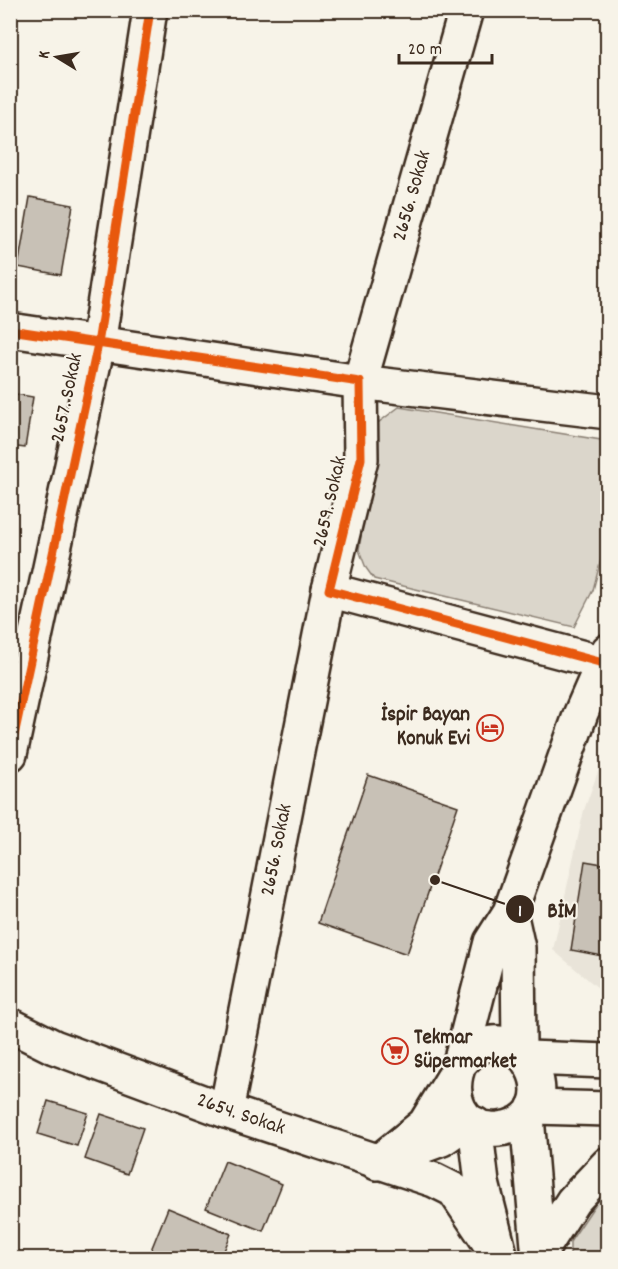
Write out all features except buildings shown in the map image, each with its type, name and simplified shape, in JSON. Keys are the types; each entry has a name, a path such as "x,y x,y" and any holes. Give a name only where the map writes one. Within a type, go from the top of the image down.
{"street":[{"name":"2657. Sokak","path":"10,754 98,344 150,10"},
{"name":"2656. Sokak","path":"360,382 465,10"},
{"path":"10,330 360,382 608,412"},
{"name":"2659. Sokak","path":"329,590 361,459 360,382"},
{"path":"329,590 605,657 581,713 510,912 491,942 453,1088 459,1113 471,1122 497,1129 510,1126 531,1112 608,1109"},
{"name":"2656. Sokak","path":"226,1111 329,590"},
{"path":"510,912 518,948 523,1054 538,1080 531,1112 539,1256"},
{"name":"2654. Sokak","path":"10,1025 54,1047 226,1111 377,1163 434,1180 454,1190 500,1258"},
{"path":"377,1163 425,1124 457,1069 480,1047 499,1044 523,1054 608,1061"},
{"path":"377,1163 442,1139 471,1122"},
{"path":"471,1122 482,1183 500,1258"},
{"path":"539,1256 573,1201 608,1164"}],"shaded area":[{"path":"399,407 607,441 607,537 593,590 574,627 374,579 366,568 359,550 378,423"},
{"path":"607,747 607,991 598,988 553,950 584,810"},
{"path":"607,1187 607,1258 570,1258 570,1242"}],"cycle path":[{"path":"10,754 98,344 150,10"},
{"path":"10,330 360,382 361,459 329,590 603,663"}],"place":[{"name":"İspir Bayan Konuk Evi","path":"490,728"},
{"name":"BİM","path":"435,880"},
{"name":"Tekmar Süpermarket","path":"395,1051"}]}
